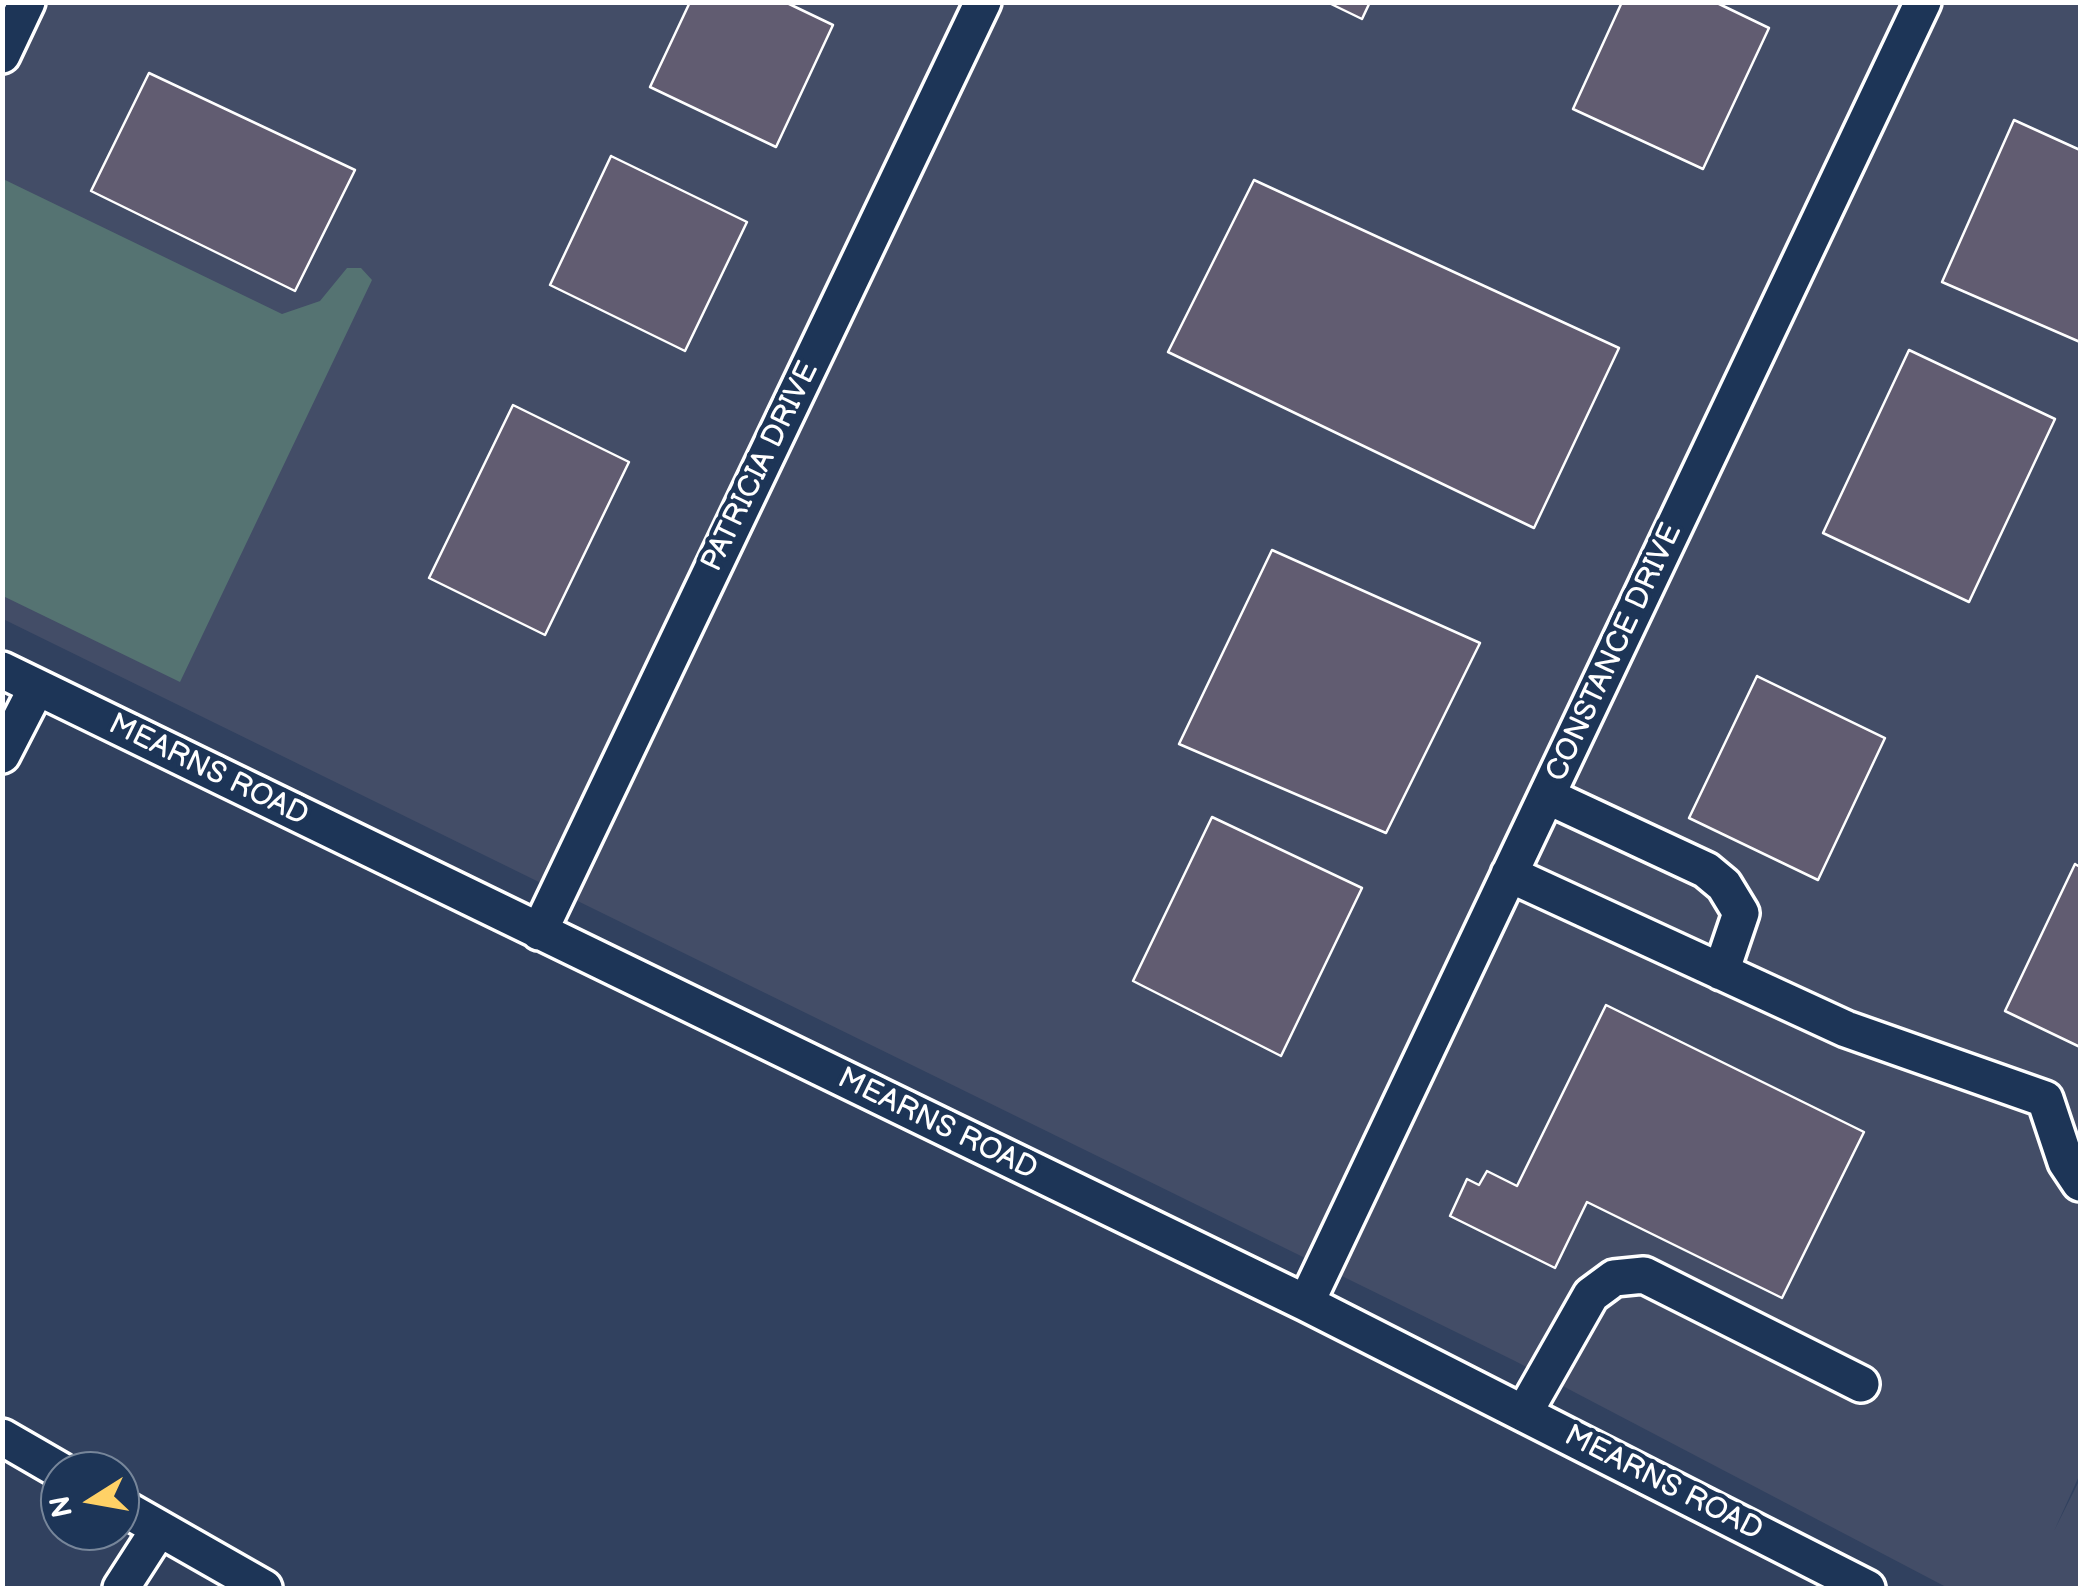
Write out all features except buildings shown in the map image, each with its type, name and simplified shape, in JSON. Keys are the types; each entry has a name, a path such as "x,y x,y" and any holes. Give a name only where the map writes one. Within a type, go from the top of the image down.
{"street":[{"path":"2,55 27,2"},
{"name":"PATRICIA DRIVE","path":"540,932 983,2"},
{"name":"CONSTANCE DRIVE","path":"1306,1303 1923,2"},
{"name":"MEARNS ROAD","path":"2,670 1306,1303 1867,1588"},
{"path":"2,755 37,687"},
{"path":"1547,796 1706,870 1724,886 1741,913 1721,972"},
{"path":"1509,874 1846,1029 2046,1100 2066,1162 2080,1182"},
{"path":"1524,1414 1591,1294 1614,1278 1644,1274 1861,1384"},
{"path":"2,1437 40,1459"},
{"path":"140,1518 264,1588"},
{"path":"121,1588 159,1529"}],"shaded area":[{"path":"2,3 2080,3 2080,1474 2054,1531 2080,1479 2080,1588 1948,1588 1515,1361 3,619"}],"green space":[{"path":"3,179 282,314 320,301 347,268 361,268 372,280 180,682 3,596"}]}
